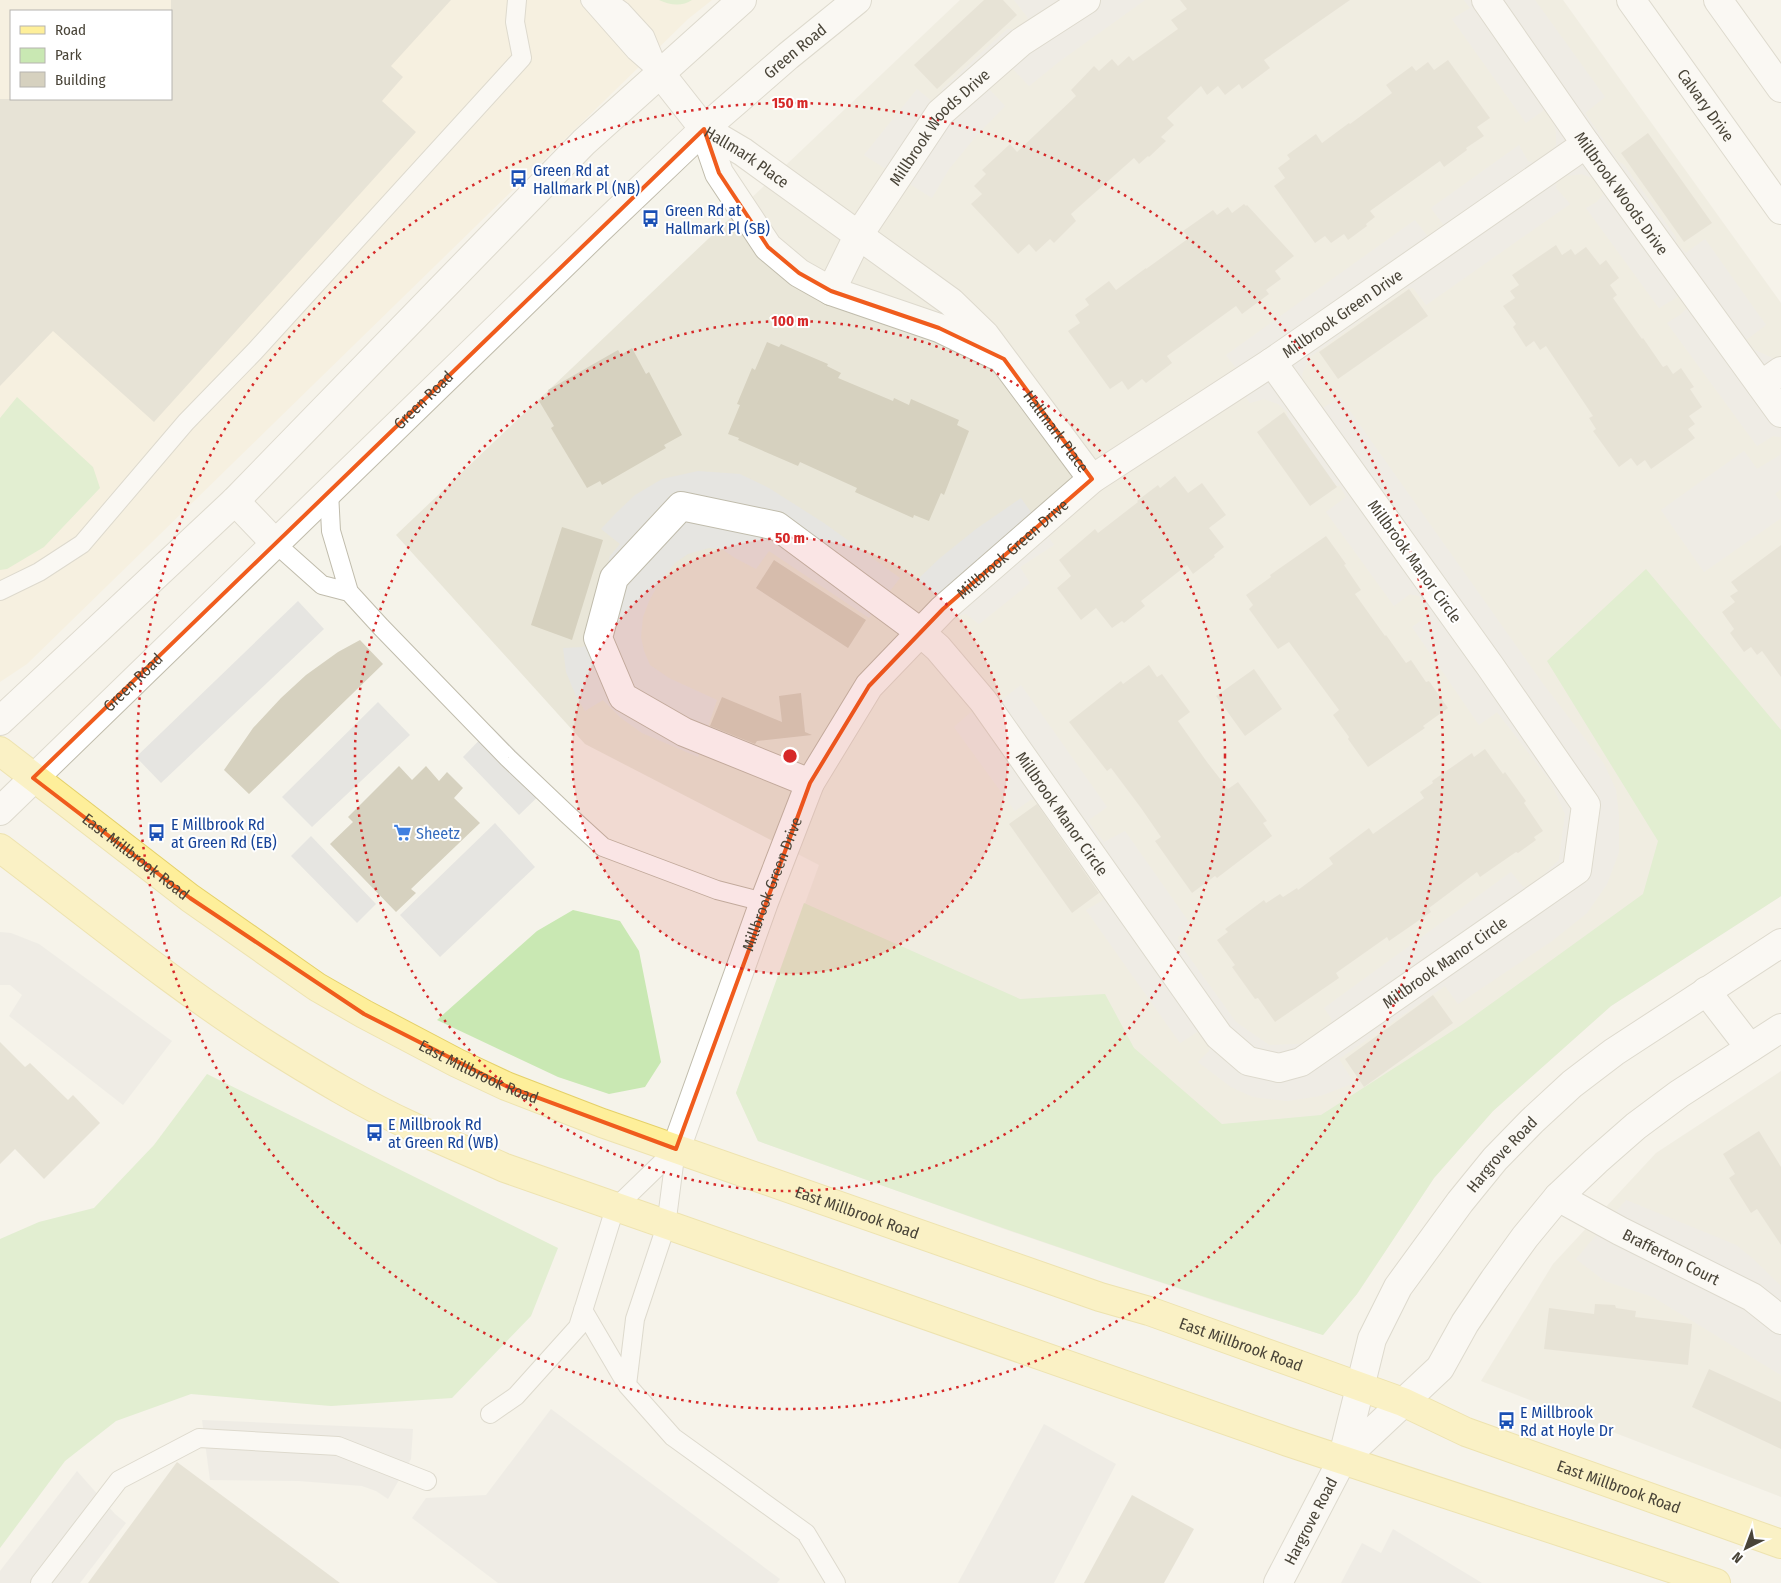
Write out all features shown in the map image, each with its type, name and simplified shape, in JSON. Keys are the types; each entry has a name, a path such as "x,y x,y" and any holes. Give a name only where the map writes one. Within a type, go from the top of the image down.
{"main road":[{"name":"East Millbrook Road","path":"0,751 190,898 318,987 364,1014 457,1063 506,1086 676,1149 1081,1290 1149,1311 1402,1402 1466,1432 1781,1544"},
{"path":"0,848 144,958 273,1048 363,1102 410,1126 505,1168 666,1226 1342,1460 1716,1583"}],"street":[{"path":"0,722 235,501 584,142 742,0"},
{"name":"Green Road","path":"0,810 588,239 704,129 788,56 857,0"},
{"name":"Millbrook Woods Drive","path":"831,291 858,236 940,113 1021,42 1086,0"},
{"name":"Millbrook Woods Drive","path":"1486,0 1586,144 1771,378 1781,413"},
{"name":"Calvary Drive","path":"1631,0 1781,210"},
{"path":"1718,0 1781,88"},
{"path":"660,73 704,129"},
{"name":"Hallmark Place","path":"704,129 743,152 951,302 986,335 1092,479"},
{"name":"Hallmark Place","path":"704,129 719,173 768,247 799,273 831,291 940,328 1004,359"},
{"name":"Millbrook Green Drive","path":"676,1149 764,902 810,783 869,686 944,609 1092,479 1272,362 1586,144"},
{"name":"Millbrook Manor Circle","path":"810,783 684,732 623,697 598,638 614,578 680,506 777,526 920,632 938,648 983,701 1219,1036 1248,1061 1279,1068 1301,1062 1577,870 1586,805 1490,666 1272,362"},
{"path":"235,501 276,544"},
{"name":"Hargrove Road","path":"1278,1583 1342,1460 1372,1339 1398,1287 1460,1202 1495,1160 1532,1121 1572,1084 1614,1052 1781,943"},
{"path":"1706,991 1750,1048"},
{"name":"Hargrove Road","path":"1342,1460 1440,1368 1465,1323 1494,1280 1525,1237 1558,1197 1636,1126 1679,1094 1781,1028"},
{"name":"Brafferton Court","path":"1558,1197 1620,1231 1752,1297 1781,1320"}],"lane":[{"path":"0,591 39,572 82,544 186,422 255,351 522,58 515,22 517,0"},
{"path":"590,0 635,51 660,73"},
{"path":"607,0 622,11 645,36 660,73"},
{"path":"329,492 331,531 349,592 508,758 603,847 717,890 764,902"},
{"path":"276,544 322,585 349,592"},
{"path":"490,1414 516,1396 578,1327 615,1208 676,1149"},
{"path":"627,1385 635,1319 666,1226 676,1149"},
{"path":"583,1310 627,1385 673,1437 806,1533 836,1583"},
{"path":"40,1583 120,1480 198,1438 338,1446 427,1481"}],"highlighted area":[{"path":"704,129 719,173 768,247 799,273 831,291 939,328 1004,359 1092,479 943,609 869,686 810,783 676,1149 506,1086 364,1014 190,898 33,778"}],"shaded area":[{"path":"0,0 712,0 688,19 27,664 0,682"},
{"path":"960,0 1563,0 1781,303 1781,896 1611,1006 1493,1111 1434,1178 1357,1294 1323,1335 1218,1302 1007,1230 758,1141 736,1093 819,865 585,744 396,535"},
{"path":"1014,0 1145,0 1060,61 1029,86 1013,69 1004,74 989,89 1005,106 976,136 949,169 932,198 864,155 917,89 934,103 941,99 942,89 1007,29 1017,29 1025,23 1028,18"},
{"path":"1464,0 1535,0 1605,97 1585,113 1618,161 1624,165 1676,237 1676,243 1686,253 1705,239 1766,325 1746,340 1755,350 1772,358 1781,358 1781,437 1773,436 1757,446 1667,323 1687,308 1679,296 1659,308 1586,208 1597,202 1604,193 1595,179 1582,174 1566,176 1557,180 1556,188 1570,204 1426,305 1413,288 1404,289 1310,357 1302,374 1304,386 1320,410 1340,397 1541,681 1604,764 1616,790 1619,816 1619,852 1607,884 1587,913 1552,941 1458,1004 1445,986 1339,1059 1354,1083 1320,1096 1287,1101 1253,1097 1231,1087 1198,1062 1209,1051 1211,1044 1204,1035 1197,1032 1180,1043 1086,910 1102,901 1106,895 1037,800 1030,800 1015,811 954,727 970,713 1004,698 1021,685 1107,807 1089,820 1090,824 1104,842 1125,831 1191,925 1178,937 1179,943 1236,1022 1269,1045 1299,1044 1321,1035 1331,1025 1331,1018 1324,1008 1511,872 1523,887 1532,886 1559,860 1565,814 1551,782 1497,712 1479,725 1412,627 1429,615 1419,596 1410,594 1394,606 1326,512 1346,497 1340,486 1334,485 1288,421 1287,412 1278,404 1264,399 1250,403 1232,379 1239,372 1226,355 1415,220 1429,238 1445,227 1431,208 1519,145 1528,161 1536,164 1542,161 1556,145 1556,132 1552,117 1544,110 1526,123 1452,19 1470,8"},
{"path":"1744,451 1757,469 1780,455 1781,452 1781,489 1775,494 1781,502 1781,518 1704,572 1661,510"},
{"path":"698,471 740,474 769,488 824,523 900,578 869,618 769,551 756,569 722,549 709,548 688,554 675,563 659,583 649,601 643,617 641,637 650,665 669,678 717,700 698,757 642,733 621,718 603,700 585,711 576,696 566,672 563,648 582,647 588,644 610,556 620,544 601,529 635,495 662,479"},
{"path":"1021,498 1054,545 1020,567 1030,583 979,624 966,614 959,615 918,579 940,558 976,529"},
{"path":"298,601 324,629 161,783 136,757"},
{"path":"378,702 410,735 312,827 282,797"},
{"path":"492,727 550,785 519,815 463,757"},
{"path":"495,823 535,867 440,957 400,915"},
{"path":"311,836 376,904 357,923 291,856"},
{"path":"0,932 11,933 39,944 172,1041 123,1105 9,1016 22,995 10,985 0,985"},
{"path":"1781,1071 1781,1497 1481,1381 1553,1264 1656,1153"},
{"path":"1626,1200 1736,1245 1781,1286 1781,1375 1653,1297 1605,1281 1576,1259"},
{"path":"551,1409 780,1579 777,1583 498,1583 412,1518 426,1498 486,1495"},
{"path":"202,1420 413,1429 411,1459 388,1499 376,1491 362,1486 299,1481 210,1480"},
{"path":"1044,1424 1116,1464 1054,1583 958,1583"},
{"path":"77,1471 115,1514 126,1523 80,1583 0,1583 0,1571"},
{"path":"1393,1529 1482,1583 1341,1583 1362,1543 1381,1553"}],"green space":[{"path":"659,0 692,0 684,4 676,4"},
{"path":"17,397 93,467 100,488 44,547 7,569 0,570 0,418"},
{"path":"1646,569 1781,730 1781,896 1611,1006 1493,1111 1434,1178 1357,1294 1323,1335 1110,1265 758,1141 736,1093 804,903 1020,999 1105,994 1134,1048 1222,1124 1321,1115 1463,1024 1643,894 1658,841 1547,661"},
{"path":"573,910 620,921 639,951 661,1062 645,1087 609,1094 558,1077 437,1020 537,931"},
{"path":"207,1074 558,1248 531,1316 452,1398 331,1406 191,1394 116,1421 65,1461 0,1548 0,1239 39,1222 94,1208 154,1145"}],"building":[{"path":"171,0 451,0 391,66 403,77 382,101 416,132 154,422 53,331 0,386 0,99 172,100"},
{"path":"984,0 1003,0 1017,15 937,89 914,65"},
{"path":"1180,0 1350,0 1264,60 1270,68 1242,89 1239,84 1225,95 1218,86 1207,95 1201,86 1167,118 1174,125 1161,137 1166,141 1149,157 1139,164 1134,158 1071,214 1076,221 1054,243 1050,239 1036,252 1029,244 1018,254 971,204 982,194 974,186 986,174 982,170 1010,144 1017,152 1076,96 1071,90 1094,66 1099,71 1112,59 1118,66 1129,56 1133,61 1178,29 1171,20 1187,9"},
{"path":"1448,60 1490,118 1477,127 1484,136 1466,148 1467,150 1444,167 1440,161 1370,211 1375,217 1366,224 1367,226 1348,240 1344,234 1331,243 1325,236 1315,243 1274,186 1285,178 1278,168 1290,159 1287,155 1316,134 1322,143 1350,124 1392,93 1386,85 1412,66 1416,71 1428,62 1434,70"},
{"path":"1648,133 1712,223 1684,242 1621,153"},
{"path":"1244,204 1294,256 1275,271 1281,279 1266,290 1269,294 1242,314 1236,306 1167,356 1172,363 1146,383 1142,379 1128,390 1122,381 1110,389 1068,331 1080,323 1075,315 1089,305 1085,299 1109,281 1116,290 1189,238 1183,231 1213,210 1217,215 1228,207 1232,213"},
{"path":"1556,245 1562,255 1571,249 1575,255 1586,247 1600,265 1606,260 1619,278 1610,285 1617,295 1613,298 1663,367 1667,365 1673,374 1681,368 1694,387 1690,389 1702,407 1689,416 1695,424 1688,429 1695,438 1651,469 1645,460 1637,466 1631,458 1619,467 1593,431 1596,429 1589,418 1593,416 1546,346 1540,350 1534,341 1526,347 1513,327 1516,324 1503,306 1515,298 1510,291 1519,285 1512,275"},
{"path":"1409,289 1428,316 1338,379 1319,352"},
{"path":"767,342 779,347 781,344 828,364 827,366 841,373 838,378 893,401 894,398 909,405 911,399 959,420 957,425 969,431 944,495 941,493 929,521 914,515 913,518 855,492 857,488 800,462 798,466 728,434 740,405 737,404 752,368 755,370"},
{"path":"632,348 646,374 649,372 682,435 664,445 666,448 602,485 600,481 587,488 551,428 554,426 539,401 550,394 548,390 618,350 621,355"},
{"path":"1284,412 1337,487 1310,506 1257,432"},
{"path":"1175,476 1188,493 1202,483 1226,515 1209,528 1224,547 1214,555 1215,557 1193,574 1187,565 1141,601 1145,606 1124,623 1122,621 1112,628 1096,608 1081,620 1057,588 1071,576 1059,560 1095,529 1098,533 1158,485 1160,488"},
{"path":"562,527 603,540 572,640 531,625"},
{"path":"1326,536 1346,564 1344,565 1361,590 1355,594 1406,663 1411,660 1426,682 1429,681 1448,708 1423,726 1425,728 1368,767 1333,715 1339,710 1289,642 1278,649 1249,609 1253,605 1246,595 1271,577 1270,575"},
{"path":"1781,545 1781,677 1762,651 1757,655 1751,647 1744,652 1730,633 1734,629 1722,612 1735,602 1730,596 1738,591 1731,582"},
{"path":"774,560 866,620 848,648 756,588"},
{"path":"360,640 383,664 249,794 224,770 253,728 306,675 338,652"},
{"path":"1149,665 1157,677 1162,674 1190,712 1178,721 1207,762 1228,789 1238,782 1267,821 1263,823 1272,836 1217,878 1215,876 1192,893 1155,841 1161,837 1141,808 1111,768 1107,771 1069,722 1121,681 1123,684"},
{"path":"1254,669 1282,709 1245,736 1216,696"},
{"path":"801,693 805,732 812,735 757,741 755,744 710,726 722,697 782,722 779,696"},
{"path":"1485,749 1526,801 1524,803 1543,831 1534,837 1536,840 1480,877 1477,872 1429,908 1431,912 1389,941 1387,937 1336,973 1339,978 1275,1022 1258,998 1255,999 1232,967 1235,965 1217,940 1228,932 1225,929 1264,900 1266,903 1280,894 1283,897 1297,888 1298,890 1333,864 1329,858 1369,828 1373,834 1424,798 1420,792 1433,783 1432,781 1472,753 1474,757"},
{"path":"399,766 412,780 426,766 439,781 447,772 463,788 454,798 480,823 411,889 416,893 396,912 330,844 353,822 348,817"},
{"path":"1037,804 1099,893 1072,913 1009,824"},
{"path":"1433,995 1453,1023 1364,1087 1345,1059"},
{"path":"0,1042 25,1067 30,1063 68,1100 73,1095 100,1123 44,1179 15,1149 0,1164"},
{"path":"1759,1131 1781,1167 1781,1245 1757,1209 1751,1213 1729,1178 1735,1174 1723,1154"},
{"path":"1595,1304 1615,1305 1616,1308 1636,1311 1635,1317 1692,1324 1688,1365 1544,1349 1549,1308 1594,1314"},
{"path":"1709,1369 1781,1402 1781,1449 1692,1407"},
{"path":"177,1462 340,1583 88,1583"},
{"path":"1132,1495 1194,1529 1164,1583 1084,1583"}],"place":[{"name":"Green Rd at Hallmark Pl (NB)","path":"519,179"},
{"name":"Green Rd at Hallmark Pl (SB)","path":"651,219"},
{"name":"E Millbrook Rd at Green Rd (EB)","path":"157,833"},
{"name":"Sheetz","path":"402,833"},
{"name":"E Millbrook Rd at Green Rd (WB)","path":"374,1133"},
{"name":"E Millbrook Rd at Hoyle Dr","path":"1506,1421"}]}
